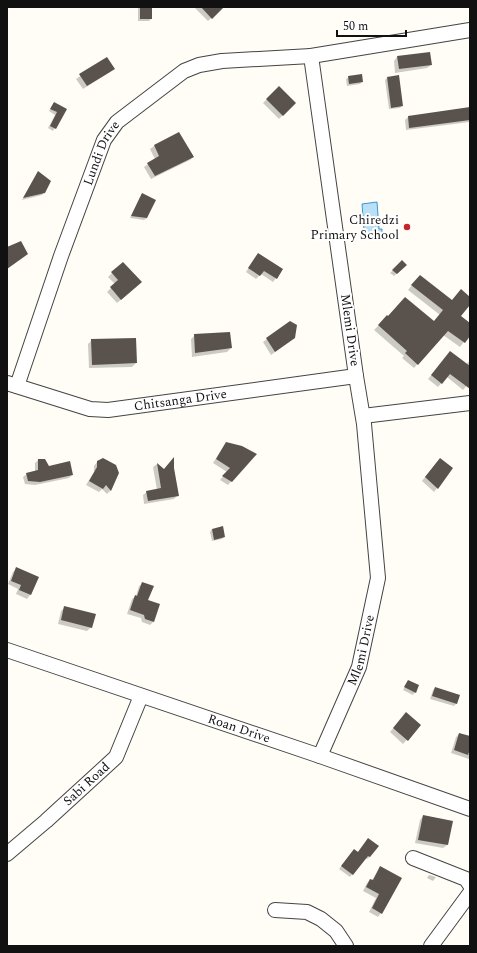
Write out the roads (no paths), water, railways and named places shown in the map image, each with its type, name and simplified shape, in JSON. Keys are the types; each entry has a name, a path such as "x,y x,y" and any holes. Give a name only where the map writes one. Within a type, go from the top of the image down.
{"street":[{"path":"311,56 470,30"},
{"name":"Mlemi Drive","path":"311,56 363,420 378,578 359,667 320,756"},
{"name":"Lundi Drive","path":"12,384 104,140 118,122 184,71 199,65 222,61 311,56"},
{"name":"Chitsanga Drive","path":"12,384 90,409 108,410 356,376"},
{"path":"363,420 470,402"},
{"path":"363,420 470,412"},
{"name":"Roan Drive","path":"7,650 320,756 470,809"},
{"name":"Sabi Road","path":"7,854 46,821 116,756 141,696"},
{"path":"413,858 469,881"},
{"path":"430,946 470,893"},
{"path":"276,910 306,912 320,919 336,931 346,946"}],"water":[{"path":"377,202 379,229 382,229 382,233 363,235 362,204"}],"place":[{"name":"Chiredzi Primary School","path":"407,227"}]}
